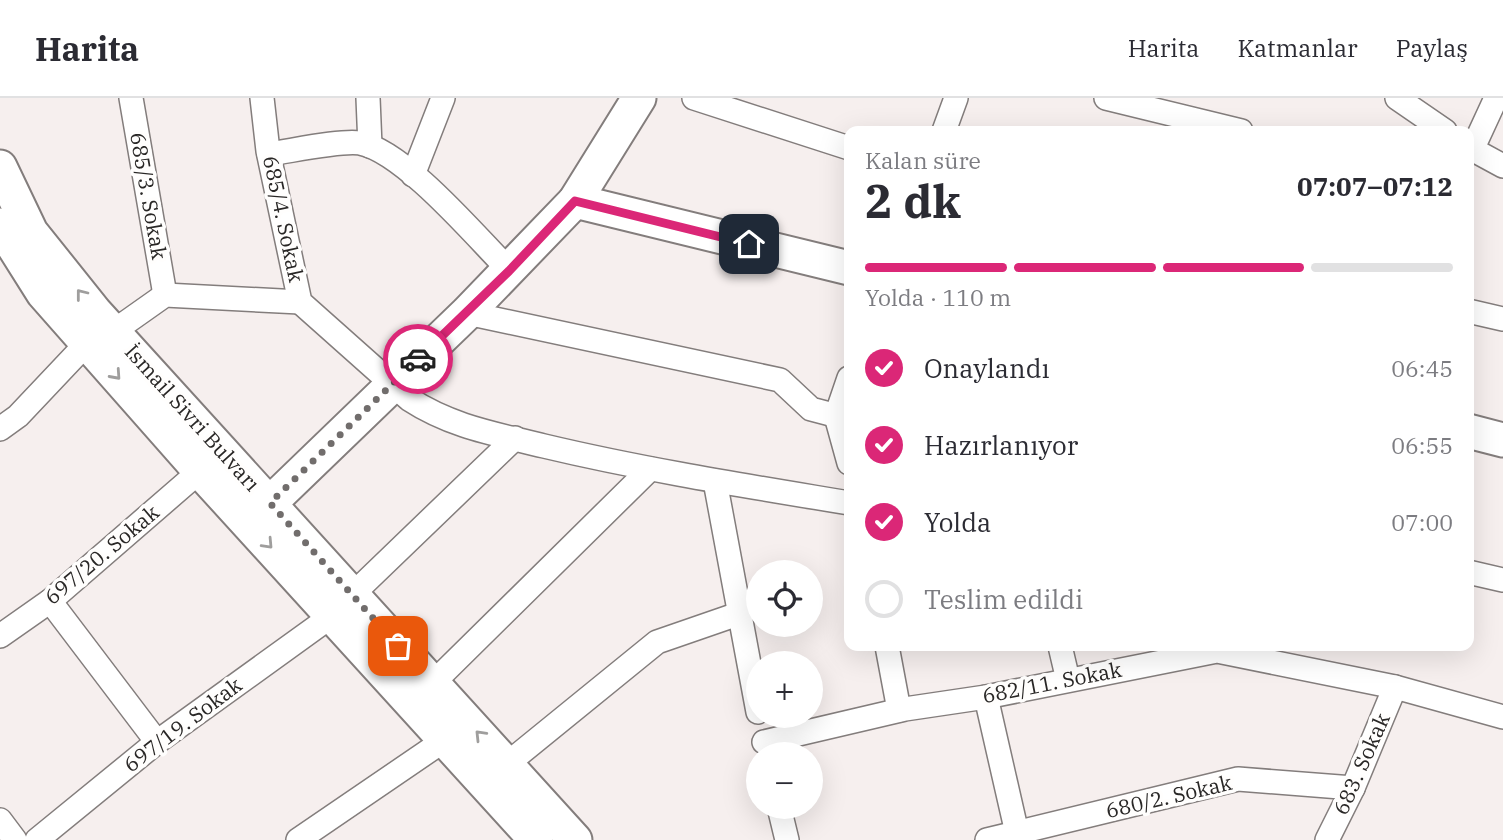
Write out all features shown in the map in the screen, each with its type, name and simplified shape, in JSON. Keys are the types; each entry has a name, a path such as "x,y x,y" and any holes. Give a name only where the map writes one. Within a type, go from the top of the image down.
{"main road":[{"path":"270,503 467,313 575,201 639,98"},
{"name":"İsmail Sivri Bulvarı","path":"0,167 32,232 95,312 100,337 200,471 432,684 575,840"},
{"path":"575,201 844,267"},
{"name":"İsmail Sivri Bulvarı","path":"2,233 43,293 100,337 270,503 343,605 446,739 536,840"},
{"path":"1474,433 1503,440"}],"street":[{"name":"685/3. Sokak","path":"131,98 165,295"},
{"name":"685/4. Sokak","path":"262,98 269,154 300,302 410,398 444,419 622,465 844,502"},
{"path":"368,98 370,146"},
{"path":"413,175 443,98"},
{"path":"694,98 844,146"},
{"path":"946,126 956,98"},
{"path":"1106,98 1221,126"},
{"path":"1396,98 1438,126"},
{"path":"1474,140 1496,98"},
{"path":"269,154 352,143 370,146 395,160 413,175 509,271"},
{"path":"1474,150 1503,166"},
{"path":"0,429 18,416 100,337 165,295 300,302"},
{"path":"1474,312 1503,319"},
{"path":"467,313 780,380 811,409 843,418"},
{"name":"697/19. Sokak","path":"37,840 157,742 343,605 515,438"},
{"path":"432,684 650,469"},
{"name":"697/20. Sokak","path":"0,636 50,601 200,471"},
{"path":"715,481 746,654"},
{"path":"1474,573 1503,580"},
{"path":"50,601 157,742"},
{"path":"507,764 657,642 738,614"},
{"path":"888,651 899,710"},
{"path":"1061,651 1069,680"},
{"name":"682/11. Sokak","path":"786,742 899,710 986,697 1217,651 1395,687 1503,718"},
{"name":"683. Sokak","path":"1327,840 1353,788 1395,687"},
{"path":"986,697 1017,833"},
{"path":"298,840 446,739"},
{"name":"680/2. Sokak","path":"987,840 1238,779 1353,788"},
{"path":"782,819 787,840"},
{"path":"0,820 15,840"}],"way so far":[{"path":"398,646 270,503 418,359"}],"route":[{"path":"418,359 509,271 575,201 749,244"}]}
